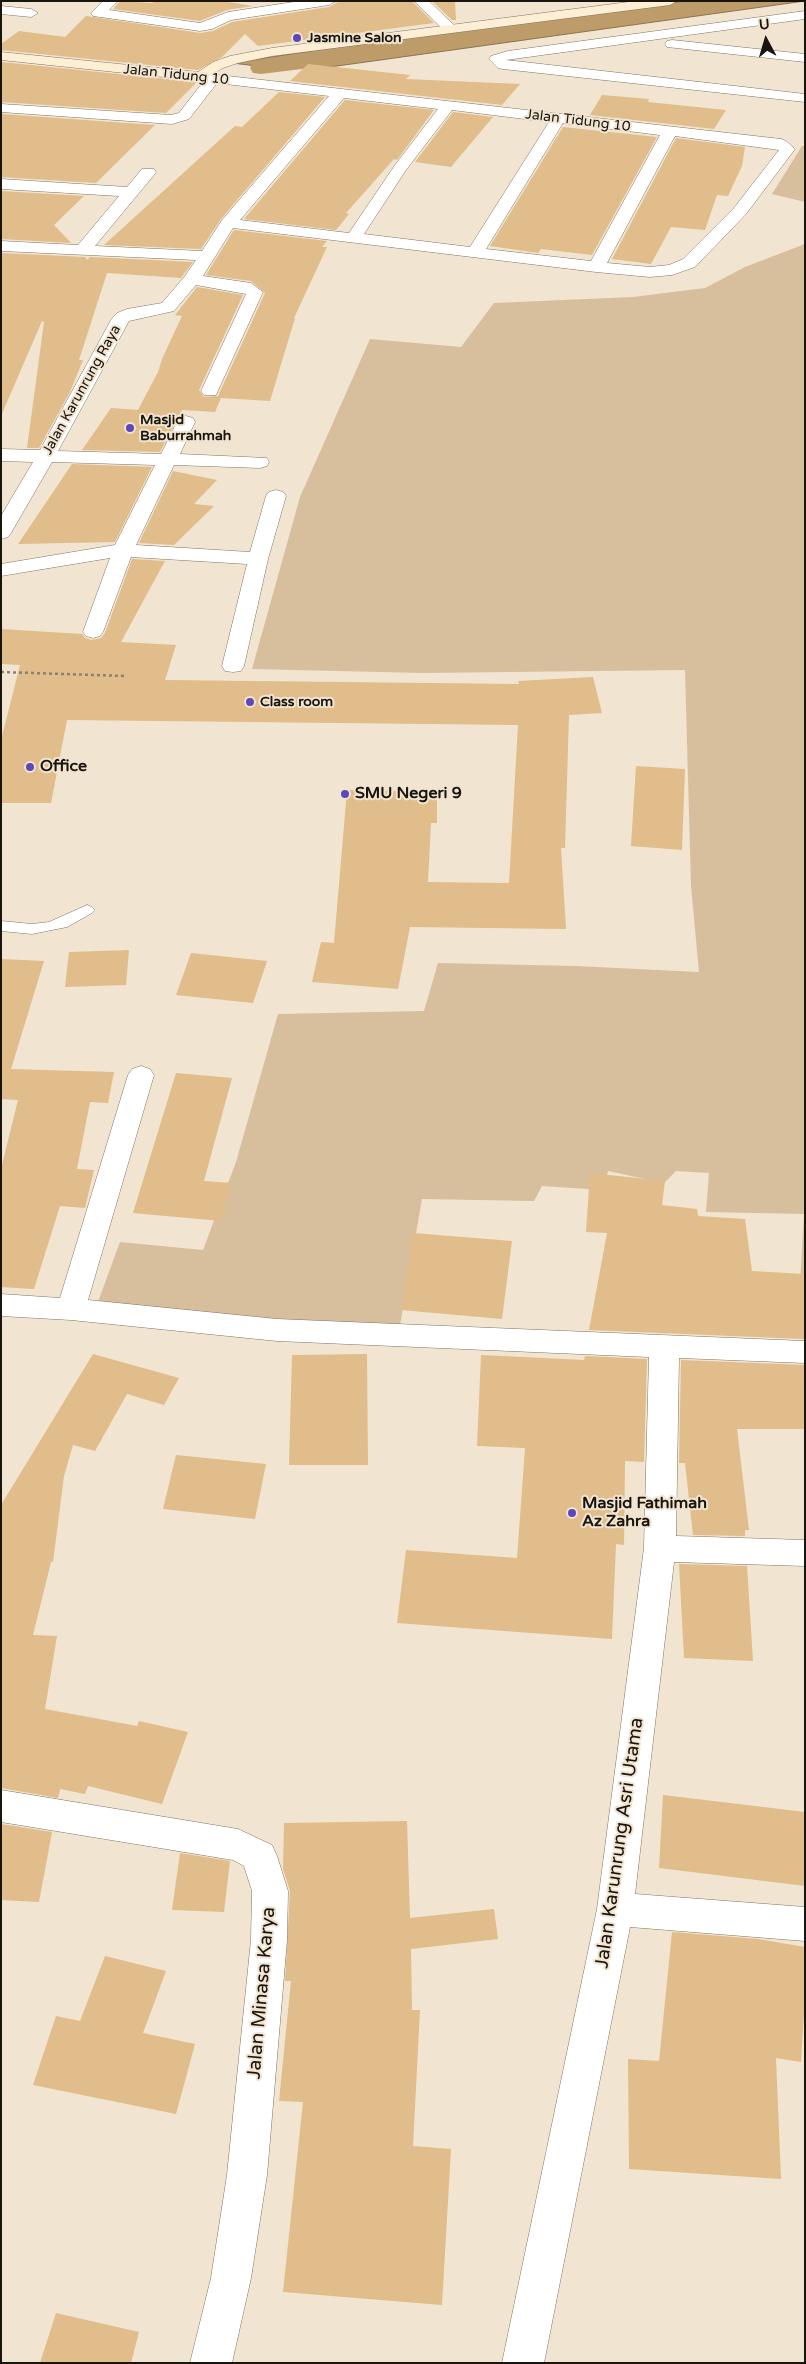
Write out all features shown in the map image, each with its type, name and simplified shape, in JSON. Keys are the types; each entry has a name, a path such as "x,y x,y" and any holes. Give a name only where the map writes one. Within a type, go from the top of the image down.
{"street":[{"path":"111,1 98,12 200,27 207,26 228,16 329,1"},
{"path":"268,1 300,6"},
{"path":"421,1 451,29"},
{"path":"1,108 172,120 184,116 207,78 218,65 252,56 670,1"},
{"path":"1,10 32,13"},
{"path":"805,15 508,55 496,59 503,65 805,98"},
{"path":"782,19 805,21"},
{"path":"628,39 805,58"},
{"name":"Jalan Tidung 10","path":"1,56 559,118 781,144 786,147 786,151 740,210 689,263 672,270 650,272 596,267 228,224"},
{"name":"Jalan Karunrung Raya","path":"1,533 46,456 117,324 123,317 133,313 168,307 192,280 228,224 340,93"},
{"path":"353,238 400,168 448,106"},
{"path":"475,253 559,118"},
{"path":"596,267 670,131"},
{"path":"83,249 148,172"},
{"path":"1,184 131,192"},
{"path":"1,246 206,256"},
{"path":"192,280 245,287 256,292 210,391"},
{"path":"93,632 123,550 186,422"},
{"path":"1,455 260,462"},
{"path":"233,666 258,559 276,496"},
{"path":"1,570 123,550 258,559"},
{"path":"71,1309 141,1075"},
{"path":"1,1305 71,1309 277,1330 664,1348 805,1352"},
{"name":"Jalan Karunrung Asri Utama","path":"523,2363 615,1909 660,1548 664,1348"},
{"path":"660,1548 805,1553"},
{"name":"Jalan Minasa Karya","path":"1,1806 238,1845 259,1856 270,1891 269,1940 247,2175 231,2278 210,2363"},
{"path":"615,1909 805,1924"}],"lane":[{"path":"1,926 32,929 49,928 61,924 87,910"}],"path":[{"path":"1,672 126,676"}],"shaded area":[{"path":"684,1 805,1 337,66 282,69 232,63 424,34"},
{"path":"802,146 805,146 805,202 772,194"},
{"path":"805,244 805,1286 800,1285 804,1214 706,1212 709,1173 676,1171 664,1183 608,1171 603,1190 542,1186 534,1201 422,1199 399,1331 95,1310 120,1242 203,1250 236,1162 278,1014 424,1011 438,963 576,966 699,972 691,886 685,670 423,673 252,669 300,497 370,339 461,347 494,303 633,297 705,288 745,267"}],"building":[{"path":"120,1 152,3 155,1 222,1 253,6 227,10 200,21 113,9"},
{"path":"412,1 434,23 258,46 245,34 222,57 198,70 1,50 1,44 19,31 65,37 86,16 200,33 213,31 232,22 329,7 338,2"},
{"path":"432,1 455,1 456,20 452,20"},
{"path":"1,62 197,82 166,113 1,102"},
{"path":"308,64 410,75 406,79 520,84 502,105 290,81"},
{"path":"279,92 325,97 221,219 201,249 104,245 235,126 242,127"},
{"path":"602,95 649,99 648,102 726,110 714,129 590,115"},
{"path":"345,100 434,110 397,160 394,159 346,213 349,214 336,230 244,219"},
{"path":"453,112 493,117 451,167 415,162"},
{"path":"1,114 155,125 96,183 1,177"},
{"path":"563,127 657,137 592,255 541,249 538,253 490,246"},
{"path":"676,138 745,147 742,166 728,196 717,195 705,230 671,227 651,264 612,259"},
{"path":"1,191 84,196 54,225 71,243 1,239"},
{"path":"234,230 327,241 322,247 327,247 294,318 270,401 221,398 215,412 182,410 160,452 82,450 111,408 138,410 158,372 182,316 175,315 197,287 243,295 199,390 204,397 218,396 265,293 251,281 206,275"},
{"path":"1,253 85,257 87,260 90,257 193,262 181,278 107,273 79,360 83,360 70,392 39,448 27,448 44,322 42,321 1,416"},
{"path":"72,464 152,467 115,542 18,544"},
{"path":"173,471 217,480 194,504 214,506 174,545 139,543"},
{"path":"132,559 165,561 121,642 176,645 165,680 519,684 518,681 593,677 602,713 569,715 565,848 561,848 566,929 410,927 398,989 312,982 321,942 334,943 347,790 437,792 437,823 431,823 428,882 509,883 518,725 67,720 51,803 1,803 1,740 20,665 1,664 1,629 82,634 85,638 92,640 101,638 105,633"},
{"path":"636,766 685,769 682,850 631,846"},
{"path":"129,950 126,985 65,987 69,952"},
{"path":"191,953 267,961 253,1003 176,995"},
{"path":"1,959 44,961 11,1069 114,1072 108,1103 90,1102 77,1169 94,1170 85,1208 60,1206 34,1289 1,1287 1,1169 18,1100 1,1099"},
{"path":"176,1073 232,1078 204,1181 231,1183 221,1221 133,1213"},
{"path":"590,1173 665,1181 662,1205 697,1209 698,1216 745,1219 752,1271 805,1274 805,1339 589,1330 607,1233 586,1232"},
{"path":"413,1233 512,1241 502,1319 401,1310"},
{"path":"93,1354 179,1378 164,1405 127,1394 95,1451 73,1445 64,1476 53,1562 51,1562 33,1635 57,1636 45,1709 137,1726 139,1721 188,1732 162,1804 88,1786 85,1794 60,1789 58,1798 1,1788 1,1505"},
{"path":"367,1354 368,1465 289,1465 292,1355"},
{"path":"481,1355 584,1360 585,1356 647,1359 644,1462 625,1461 624,1545 616,1544 612,1639 397,1623 406,1550 517,1558 525,1448 477,1446"},
{"path":"681,1360 805,1365 805,1429 737,1429 749,1530 745,1530 745,1536 693,1535 685,1463 679,1463"},
{"path":"176,1455 266,1464 255,1519 163,1509"},
{"path":"679,1564 747,1566 753,1661 684,1658"},
{"path":"663,1795 805,1812 805,1886 659,1868"},
{"path":"407,1821 410,1918 494,1909 498,1939 411,1949 412,2010 420,2010 413,2146 451,2149 442,2305 283,2292 303,2102 279,2101 291,1981 285,1981 290,1891 283,1869 284,1823"},
{"path":"1,1824 52,1832 39,1902 1,1900"},
{"path":"180,1853 230,1861 224,1912 172,1910"},
{"path":"672,1932 758,1939 805,1947 805,1996 801,2062 776,2058 781,2179 629,2169 628,2059 659,2061"},
{"path":"105,1956 166,1971 143,2033 195,2044 176,2114 33,2085 56,2016 80,2021"},
{"path":"56,2313 139,2332 131,2363 40,2363"}],"waterway":[{"path":"261,68 326,60"}],"place":[{"name":"Jasmine Salon","path":"297,38"},
{"name":"Masjid Baburrahmah","path":"130,428"},
{"name":"Class room","path":"250,702"},
{"name":"Office","path":"30,767"},
{"name":"SMU Negeri 9","path":"345,794"},
{"name":"Masjid Fathimah Az Zahra","path":"572,1513"}]}
